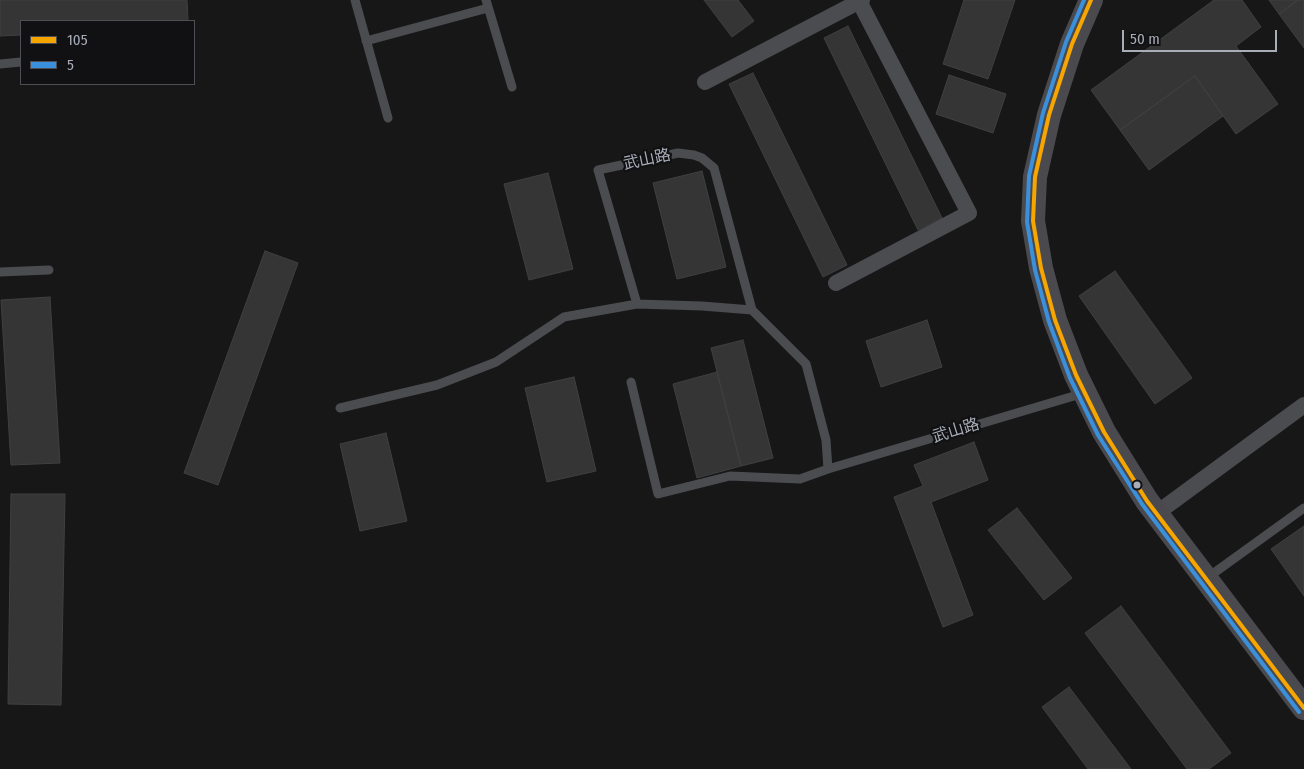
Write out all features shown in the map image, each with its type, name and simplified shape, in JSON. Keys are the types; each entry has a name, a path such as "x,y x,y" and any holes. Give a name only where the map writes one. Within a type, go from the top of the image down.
{"main road":[{"path":"1090,0 1072,44 1049,115 1035,177 1033,221 1041,268 1055,320 1076,375 1104,432 1157,513 1304,708"}],"street":[{"path":"705,82 861,1 969,213 836,283"},
{"path":"1157,513 1304,404"}],"lane":[{"path":"355,0 388,118"},
{"path":"366,41 487,4 512,87"},
{"path":"0,64 20,62"},
{"name":"武山路","path":"637,304 598,170 678,153 702,158 714,168 752,310"},
{"path":"0,272 49,270"},
{"path":"340,408 437,385 496,362 564,317 637,304 752,310 806,364 826,440 828,469"},
{"name":"武山路","path":"631,382 658,494 730,476 800,479 1085,392"},
{"path":"1206,579 1304,508"}],"building":[{"path":"0,0 187,0 188,20 20,20 20,35 0,36"},
{"path":"704,0 738,0 754,21 732,37"},
{"path":"964,0 1015,0 988,79 943,64"},
{"path":"1214,0 1242,0 1261,27 1236,46 1278,104 1236,134 1195,76 1120,130 1091,90"},
{"path":"1269,0 1298,0 1279,14"},
{"path":"1298,0 1304,0 1304,48 1279,14"},
{"path":"848,26 942,218 918,230 824,38"},
{"path":"753,73 847,265 823,277 729,84"},
{"path":"949,75 1006,94 993,133 936,114"},
{"path":"1195,76 1223,116 1149,170 1120,130"},
{"path":"702,171 726,267 677,279 653,183"},
{"path":"548,173 573,269 529,280 504,184"},
{"path":"265,251 298,263 218,485 184,473"},
{"path":"1115,271 1192,378 1155,404 1079,296"},
{"path":"50,297 60,463 11,465 1,300"},
{"path":"927,320 942,367 881,387 866,341"},
{"path":"743,340 773,458 741,466 711,348"},
{"path":"717,372 741,466 697,478 673,384"},
{"path":"574,377 596,471 547,482 525,388"},
{"path":"386,433 407,521 360,531 340,444"},
{"path":"974,442 988,480 931,502 973,615 943,627 894,497 923,486 914,465"},
{"path":"11,494 65,494 61,705 8,704"},
{"path":"1017,508 1072,578 1044,600 988,530"},
{"path":"1304,526 1304,596 1271,549"},
{"path":"1121,606 1231,753 1209,769 1187,769 1085,633"},
{"path":"1069,687 1131,769 1088,769 1042,707"}],"transit line":[{"name":"5","path":"1084,0 1066,42 1043,113 1029,176 1027,222 1035,270 1049,322 1070,378 1098,435 1142,504 1299,712"},
{"name":"105","path":"1091,0 1072,44 1049,115 1035,177 1033,221 1041,268 1055,320 1076,375 1104,432 1147,501 1304,708"}]}
